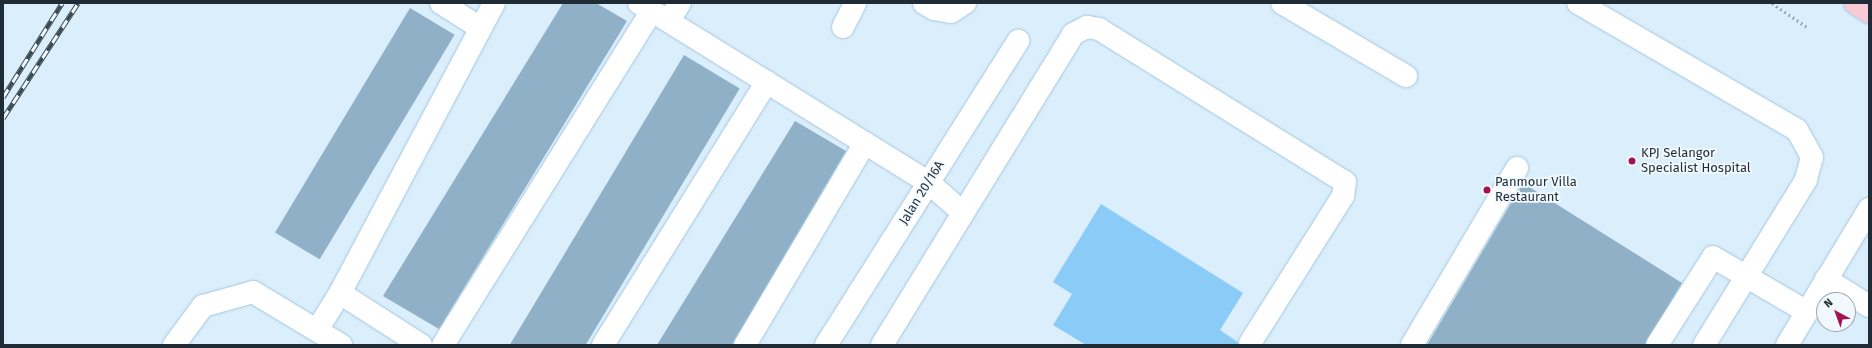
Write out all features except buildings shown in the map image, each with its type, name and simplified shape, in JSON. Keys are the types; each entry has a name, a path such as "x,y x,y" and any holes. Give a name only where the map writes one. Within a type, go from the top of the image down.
{"main road":[{"path":"1855,3 1869,12"}],"street":[{"path":"441,3 479,27"},
{"path":"317,330 340,294 479,27 494,3"},
{"path":"443,345 653,12 680,3"},
{"path":"843,27 854,3"},
{"path":"924,3 951,12 965,3"},
{"path":"1282,3 1406,76"},
{"path":"1578,3 1798,130 1812,157 1806,180 1704,345"},
{"path":"653,12 928,182 962,212"},
{"path":"882,345 962,212 1073,34 1087,27 1100,29 1345,182 1343,196 1250,343"},
{"name":"Jalan 20/16A","path":"826,345 1018,41"},
{"path":"603,345 767,82"},
{"path":"745,345 865,143"},
{"path":"1412,345 1517,168"},
{"path":"1787,345 1869,209"},
{"path":"1657,345 1713,257 1807,312"},
{"path":"1826,280 1869,306"},
{"path":"174,345 203,306 253,292 341,345"},
{"path":"340,294 421,345"}],"path":[{"path":"1772,3 1807,27"}],"shaded area":[{"path":"1101,204 1243,293 1220,330 1242,345 1086,345 1053,325 1072,294 1053,282"}],"railway":[{"path":"3,97 62,3"},
{"path":"3,118 78,3"}],"place":[{"name":"KPJ Selangor Specialist Hospital","path":"1632,161"},
{"name":"Panmour Villa Restaurant","path":"1487,190"}]}
